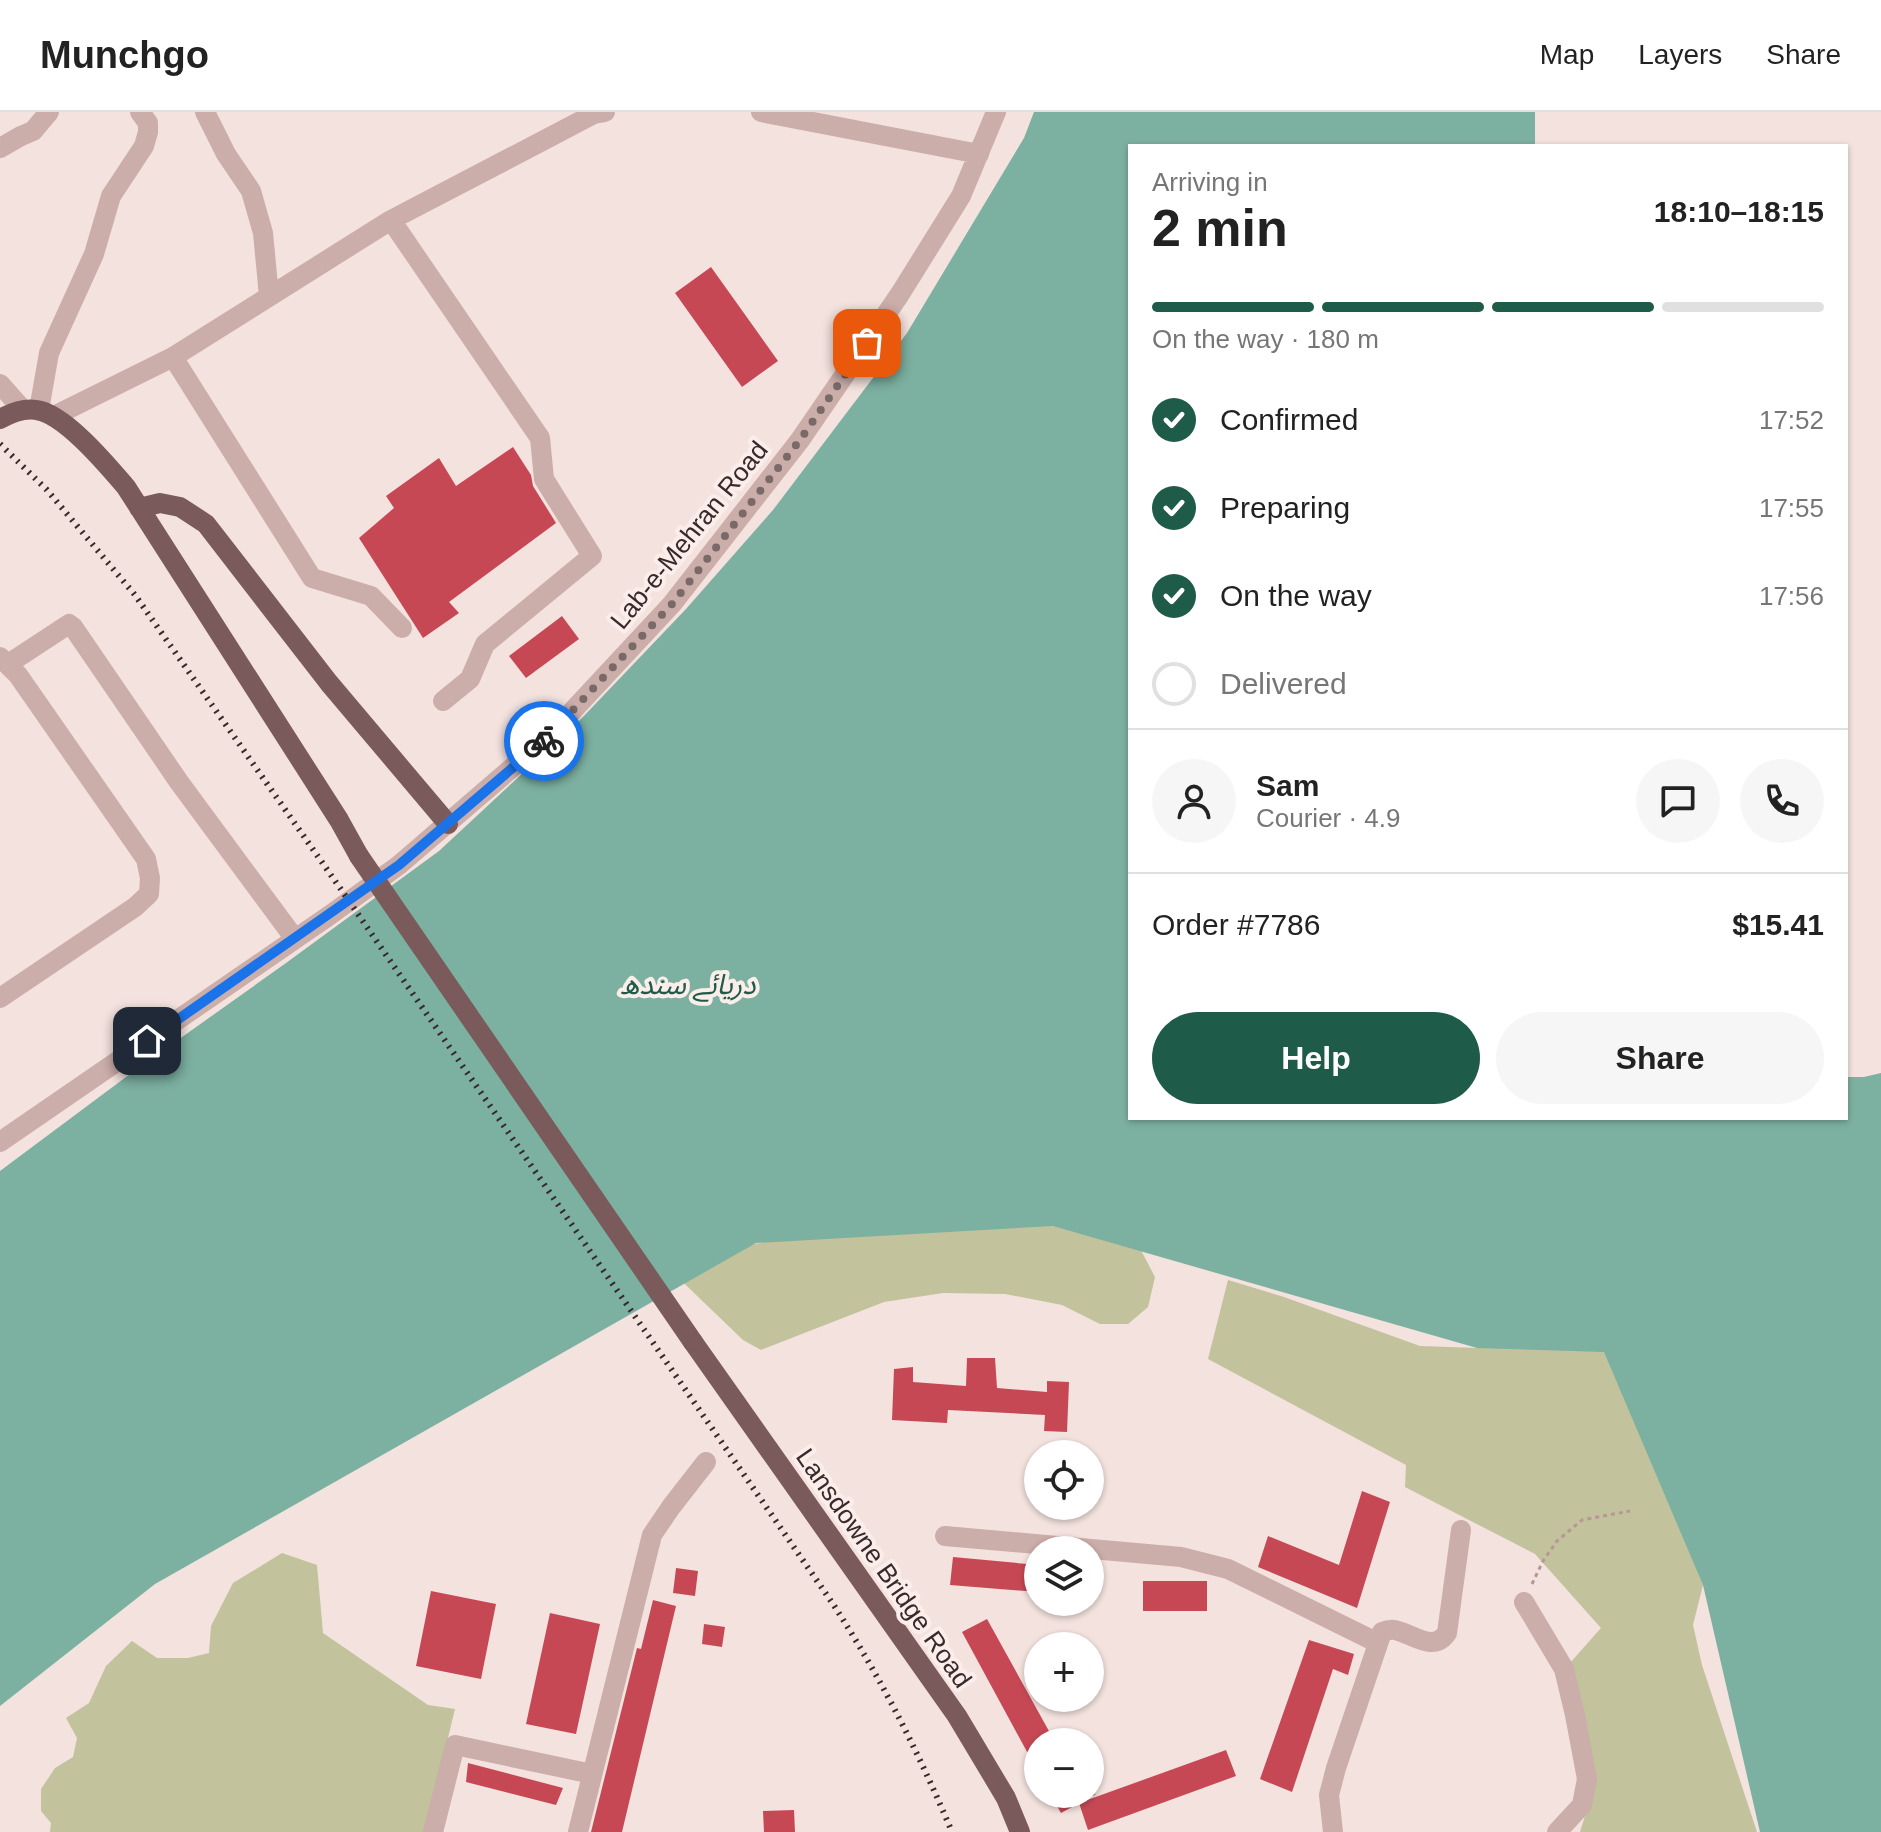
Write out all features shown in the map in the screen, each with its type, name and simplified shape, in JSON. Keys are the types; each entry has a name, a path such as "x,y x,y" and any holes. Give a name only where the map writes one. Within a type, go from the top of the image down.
{"main road":[{"path":"0,419 39,412"},
{"name":"Lansdowne Bridge Road","path":"39,412 99,456 126,487 331,807 359,856 693,1342 957,1716 1006,1798 1020,1832"},
{"path":"139,508 160,503 180,507 206,524 329,683 448,824"}],"street":[{"path":"0,148 33,131 49,112"},
{"path":"39,412 49,353 94,254 111,196 144,146 148,123 140,112"},
{"path":"205,112 226,154 251,191 263,233 269,296"},
{"path":"39,412 173,357 391,220 594,114 605,112"},
{"path":"761,112 979,154"},
{"name":"Lab-e-Mehran Road","path":"0,1142 399,865 550,735 672,604 800,440 900,294 961,196 996,112"},
{"path":"391,220 540,438 544,479 592,556 485,644 470,679 443,701"},
{"path":"173,357 312,578 371,596 402,628"},
{"path":"0,384 39,412"},
{"path":"0,998 135,907 149,894 146,859 4,660 69,624 179,782 295,939"},
{"path":"578,1832 652,1535 706,1462"},
{"path":"1333,1832 1329,1795 1382,1632 1393,1629 1434,1643 1447,1633 1461,1530"},
{"path":"945,1536 1181,1557 1228,1569 1378,1643"},
{"path":"1524,1602 1564,1669 1587,1779 1582,1805 1557,1832"},
{"path":"433,1832 455,1745 592,1774"}],"path":[{"path":"1524,1602 1543,1561 1557,1541 1582,1520 1630,1511"}],"shaded area":[{"path":"933,1205 1133,1235 1155,1277 1148,1307 1128,1324 1100,1324 1062,1305 1005,1294 943,1293 884,1302 761,1350 743,1340 664,1264"},
{"path":"1228,1280 1420,1346 1477,1348 1532,1340 1604,1351 1650,1444 1703,1585 1693,1625 1702,1665 1757,1832 1580,1832 1593,1790 1569,1664 1601,1628 1535,1554 1405,1487 1406,1465 1208,1359"},
{"path":"282,1553 317,1565 323,1633 428,1705 455,1709 425,1832 50,1832 51,1823 41,1811 41,1789 55,1768 73,1757 77,1738 66,1718 89,1703 106,1666 132,1641 157,1658 188,1658 209,1653 211,1626 233,1583"}],"water":[{"name":"دریائے سندھ","path":"1034,112 1535,112 1535,144 1128,144 1128,1120 1848,1120 1848,1077 1881,1073 1881,1832 1760,1832 1703,1585 1604,1352 1477,1348 1053,1226 756,1243 155,1584 0,1706 0,1171 439,851 581,719 686,609 773,510 907,333 1024,138"}],"building":[{"path":"711,267 778,361 742,387 675,293"},
{"path":"513,447 556,523 449,602 459,613 423,638 359,538 394,508 386,496 439,458 456,486"},
{"path":"562,616 579,639 526,678 509,656"},
{"path":"967,1358 995,1358 997,1388 1047,1392 1047,1381 1069,1382 1067,1432 1044,1431 1045,1415 948,1410 947,1423 892,1420 894,1369 913,1367 913,1382 966,1386"},
{"path":"1362,1491 1390,1502 1357,1608 1258,1567 1268,1536 1339,1565"},
{"path":"953,1557 1024,1564 1024,1591 950,1585"},
{"path":"676,1568 698,1571 695,1596 673,1593"},
{"path":"1143,1581 1207,1581 1207,1611 1143,1611"},
{"path":"431,1591 496,1604 481,1679 416,1666"},
{"path":"653,1600 676,1606 622,1832 591,1832 637,1648 641,1649"},
{"path":"550,1613 600,1624 576,1734 526,1724"},
{"path":"987,1619 1024,1686 1024,1712 1038,1712 1047,1728 1024,1728 1024,1746 962,1632"},
{"path":"704,1624 725,1627 722,1647 702,1644"},
{"path":"1309,1640 1354,1654 1348,1675 1333,1669 1292,1792 1260,1779"},
{"path":"1226,1750 1236,1776 1088,1830 1081,1808 1104,1808 1104,1794"},
{"path":"468,1763 563,1788 556,1805 466,1782"},
{"path":"794,1810 795,1832 764,1832 763,1811"}],"railway":[{"path":"0,444 47,490 135,595 833,1604 898,1715 952,1832"}],"way so far":[{"path":"544,741 672,604 800,440 867,343"}],"route":[{"path":"147,1041 399,865 544,741"}]}
